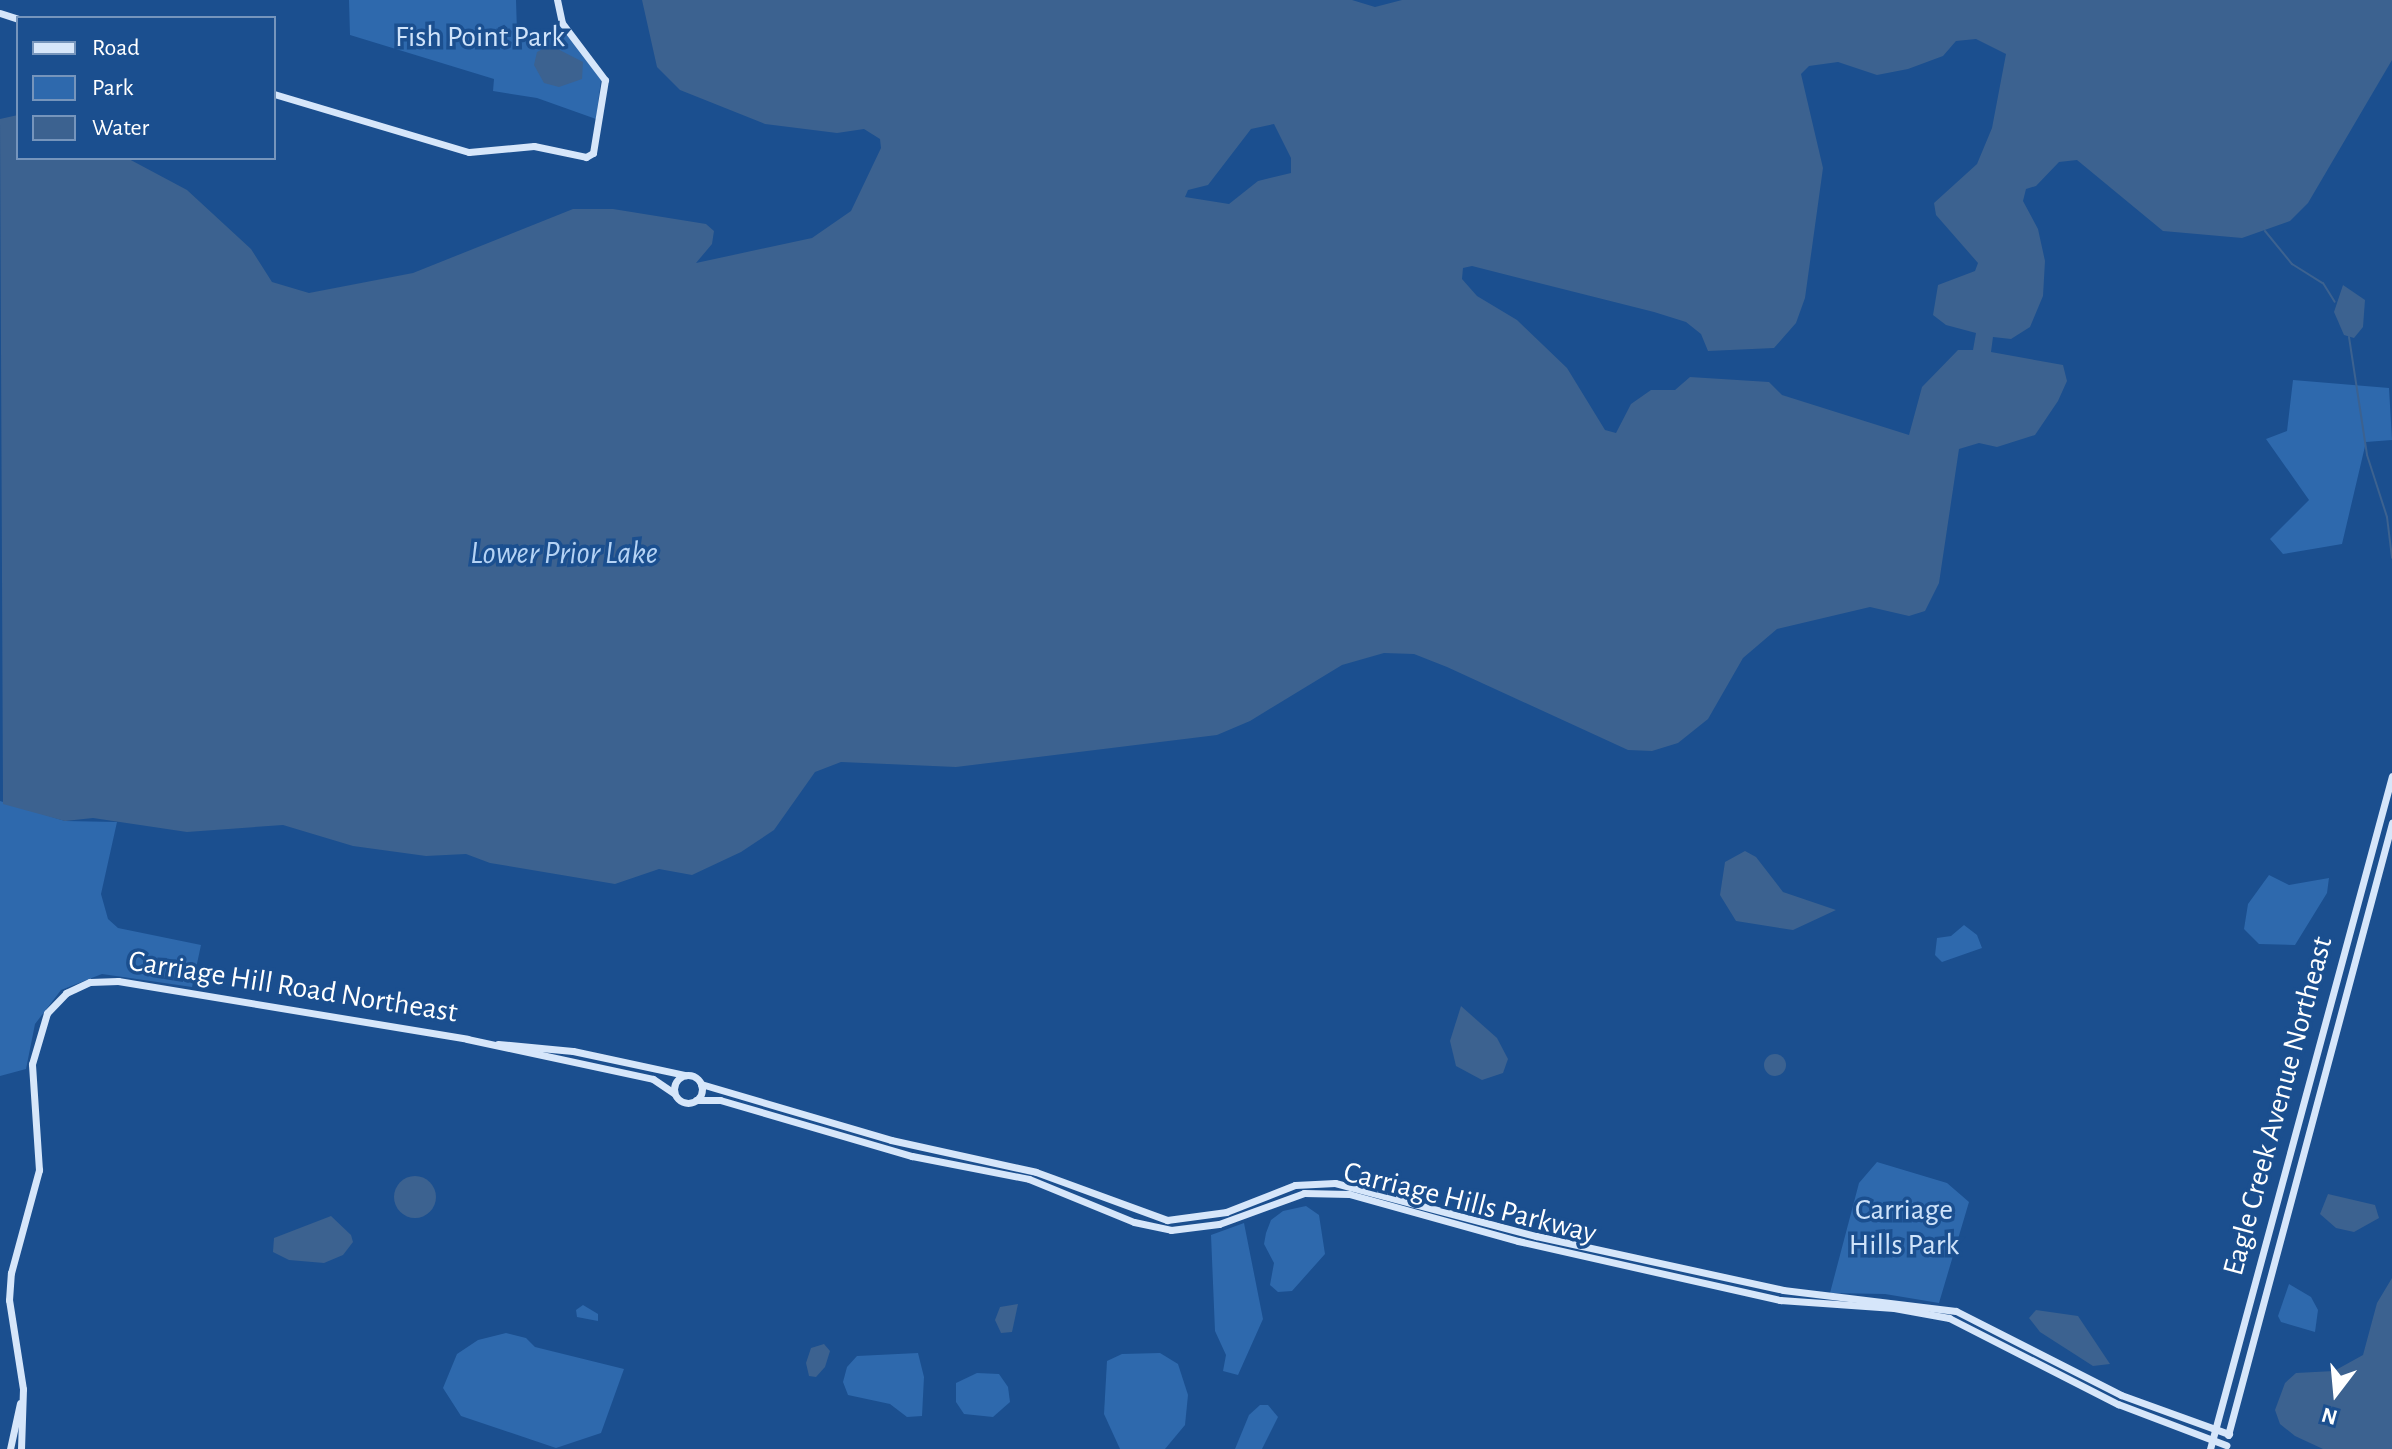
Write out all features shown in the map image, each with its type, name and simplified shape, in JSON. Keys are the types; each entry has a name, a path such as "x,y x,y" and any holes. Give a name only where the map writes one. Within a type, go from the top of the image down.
{"street":[{"path":"276,95 469,152 526,146 577,158 593,153 605,80 562,23 557,0"},
{"name":"Eagle Creek Avenue Northeast","path":"2211,1445 2392,776"},
{"name":"Eagle Creek Avenue Northeast","path":"2225,1447 2392,823"},
{"name":"Carriage Hill Road Northeast","path":"23,1389 9,1300 11,1273 39,1170 32,1064 47,1013 66,993 90,982 118,981 496,1044 653,1079 684,1103 696,1100"},
{"name":"Carriage Hill Road Northeast","path":"496,1044 573,1051 685,1075 701,1084"},
{"path":"674,1093 677,1080 685,1075"},
{"path":"696,1100 701,1084"},
{"name":"Carriage Hills Parkway","path":"701,1084 891,1140 1036,1172 1157,1219 1201,1219 1276,1190 1335,1183 1536,1236 1783,1290 1956,1311 2121,1395 2229,1434"},
{"name":"Carriage Hills Parkway","path":"696,1100 720,1100 912,1156 1029,1179 1158,1228 1198,1229 1282,1198 1330,1192 1780,1300 1894,1308 1949,1318 2118,1404 2211,1445 2225,1447"},
{"path":"10,1449 23,1389"},
{"path":"21,1449 23,1389"}],"green space":[{"name":"Fish Point Park","path":"349,0 516,0 517,32 533,34 562,27 601,80 596,119 537,98 493,91 494,79 350,35"},
{"path":"2293,380 2389,388 2392,440 2366,442 2342,544 2283,554 2270,539 2309,500 2266,439 2287,431"},
{"path":"0,801 65,821 117,822 101,894 108,919 118,928 201,945 192,987 102,974 61,990 35,1024 26,1069 0,1076"},
{"path":"2269,875 2289,885 2329,878 2327,893 2295,945 2259,944 2244,929 2248,904"},
{"path":"1964,925 1977,935 1982,948 1942,962 1935,955 1937,938 1951,936"},
{"name":"Carriage Hills Park","path":"1877,1162 1947,1183 1969,1202 1939,1303 1885,1294 1830,1293 1859,1183"},
{"path":"1306,1206 1319,1215 1325,1254 1292,1291 1278,1292 1270,1285 1274,1263 1264,1244 1266,1233 1271,1220 1283,1211"},
{"path":"1244,1223 1263,1319 1238,1375 1223,1371 1226,1355 1215,1331 1211,1235"},
{"path":"2289,1284 2311,1297 2318,1310 2315,1332 2281,1322 2278,1316"},
{"path":"583,1305 598,1314 598,1321 577,1317 576,1310"},
{"path":"506,1333 526,1338 535,1347 624,1369 601,1433 556,1448 461,1416 443,1388 457,1354 478,1340"},
{"path":"918,1353 924,1377 922,1416 907,1417 890,1404 848,1395 843,1382 847,1367 857,1356"},
{"path":"1160,1353 1178,1364 1188,1395 1185,1425 1165,1449 1120,1449 1104,1414 1107,1361 1122,1354"},
{"path":"977,1373 999,1374 1008,1387 1010,1402 993,1417 964,1414 956,1402 956,1383"},
{"path":"1260,1405 1268,1405 1278,1417 1262,1449 1235,1449 1249,1415"}],"water":[{"name":"Lower Prior Lake","path":"642,0 1352,0 1375,7 1402,0 2392,0 2392,60 2308,203 2290,221 2242,238 2163,231 2077,160 2059,162 2036,186 2026,189 2023,201 2038,229 2045,261 2043,296 2030,327 2011,339 1993,337 1991,352 2063,365 2067,381 2058,401 2035,435 1997,447 1979,443 1959,449 1939,583 1925,611 1909,616 1870,607 1777,629 1743,658 1708,719 1678,743 1652,751 1628,750 1447,667 1414,654 1384,653 1342,665 1250,721 1217,735 956,767 841,762 815,772 774,830 741,852 692,875 659,869 615,884 490,863 466,854 426,856 353,846 283,825 187,832 93,818 65,821 3,804 0,119 16,115 16,160 131,160 187,190 251,249 272,282 309,293 413,273 573,209 613,209 706,224 714,231 712,244 696,263 812,238 851,211 881,148 880,139 864,129 837,133 765,124 680,90 657,67","holes":["1976,39 2006,54 1992,128 1977,164 1934,203 1936,215 1978,263 1975,271 1938,285 1933,315 1946,325 1976,333 1973,350 1958,350 1922,387 1909,435 1782,395 1769,382 1690,377 1675,390 1651,390 1631,404 1616,433 1605,430 1567,368 1517,320 1477,296 1462,279 1463,268 1472,266 1654,312 1686,322 1701,334 1708,351 1774,348 1796,323 1805,298 1823,168 1801,74 1809,66 1838,62 1877,75 1908,69 1943,56 1956,41","1274,124 1291,158 1291,173 1258,181 1229,204 1185,197 1188,190 1208,185 1251,129"]},
{"path":"550,45 583,62 582,79 559,87 544,83 534,65 537,52"},
{"path":"2343,285 2365,300 2363,327 2354,338 2344,335 2334,312"},
{"path":"1745,851 1756,857 1783,892 1836,910 1793,930 1736,921 1720,895 1725,862"},
{"path":"1461,1006 1497,1038 1508,1059 1503,1073 1482,1080 1456,1066 1450,1041"},
{"path":"1775,1054 1783,1057 1786,1065 1783,1073 1775,1076 1767,1073 1764,1065 1767,1057"},
{"path":"415,1176 430,1182 436,1197 430,1212 415,1218 400,1212 394,1197 400,1182"},
{"path":"2328,1194 2375,1205 2379,1218 2354,1232 2336,1228 2320,1214"},
{"path":"331,1216 351,1235 353,1242 343,1255 324,1263 289,1260 273,1252 274,1238"},
{"path":"2392,1278 2392,1449 2323,1449 2295,1436 2280,1424 2275,1410 2285,1383 2296,1373 2334,1371 2363,1355 2377,1303"},
{"path":"1018,1304 1012,1332 1001,1333 995,1320 1000,1307"},
{"path":"2036,1310 2078,1316 2110,1364 2093,1366 2040,1332 2029,1318"},
{"path":"824,1344 830,1351 825,1367 816,1377 809,1376 806,1363 811,1348"}],"waterway":[{"path":"2265,231 2292,264 2323,283 2335,302"},
{"path":"2349,337 2367,455 2387,517 2392,558"}]}
